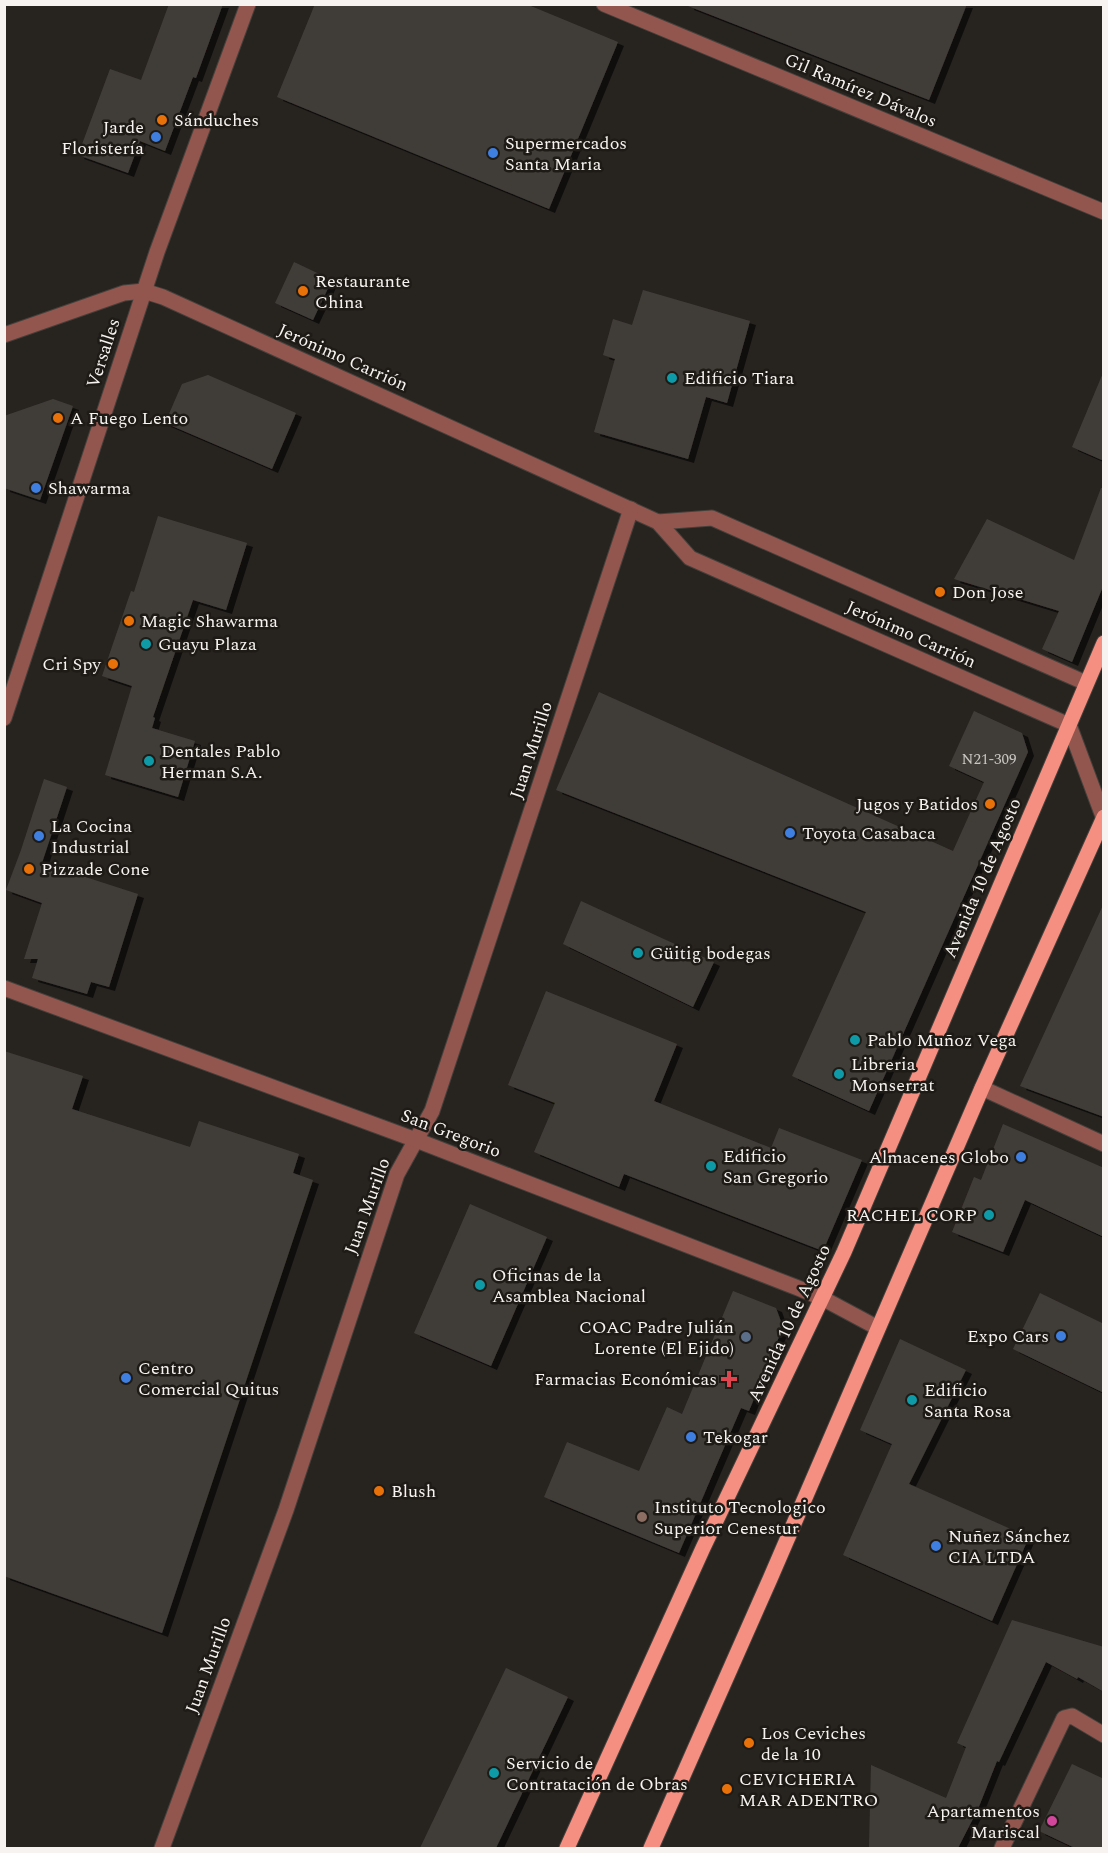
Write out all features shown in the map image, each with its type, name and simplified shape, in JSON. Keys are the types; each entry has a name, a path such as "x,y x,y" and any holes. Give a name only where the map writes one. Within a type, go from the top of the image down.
{"main road":[{"name":"Avenida 10 de Agosto","path":"567,1848 703,1548 849,1242 1104,643"},
{"path":"651,1848 775,1568 982,1088 1103,818"}],"street":[{"name":"Versalles","path":"4,718 161,240 248,4"},
{"name":"Gil Ramírez Dávalos","path":"604,4 1104,212"},
{"name":"Jerónimo Carrión","path":"4,335 124,292 144,291 163,297 658,522 690,558 1069,725"},
{"name":"Juan Murillo","path":"162,1848 286,1510 397,1174 432,1111 631,509"},
{"name":"Jerónimo Carrión","path":"658,522 712,518 1086,683"},
{"path":"1069,725 1103,818"},
{"name":"San Gregorio","path":"4,988 416,1140 822,1298 878,1329"},
{"path":"982,1088 1104,1144"},
{"path":"1002,1848 1064,1718 1072,1716 1104,1735"}],"building":[{"path":"169,4 223,4 196,78 193,77 165,151 140,141 128,173 78,155 110,69 141,80"},
{"name":"Supermercados Santa Maria","path":"315,4 526,4 618,42 549,209 277,97"},
{"path":"688,4 967,4 929,100 688,6"},
{"name":"Restaurante China","path":"294,262 332,280 313,320 275,303"},
{"name":"Edificio Tiara","path":"643,290 750,321 727,403 706,397 688,459 594,432 615,359 603,355 613,319 632,325"},
{"path":"1104,373 1104,461 1072,447"},
{"path":"208,375 296,413 272,469 165,423 182,384"},
{"path":"53,399 73,406 40,500 4,488 4,416"},
{"path":"1101,488 1104,488 1104,584 1072,662 1042,649 1059,611 954,579 987,519 1074,560"},
{"path":"158,516 247,543 226,610 193,600 153,717 155,718 152,728 195,741 178,797 105,775 132,686 102,676 131,591 134,592"},
{"name":"Toyota Casabaca","path":"599,692 953,851 984,782 949,766 974,711 1022,733 1028,752 869,1111 792,1076 866,912 556,790"},
{"path":"44,779 67,787 42,863 138,894 109,987 91,982 87,994 32,978 38,959 24,959 42,903 6,890"},
{"name":"Güitig bodegas","path":"581,901 714,962 693,1007 563,944"},
{"path":"1104,903 1104,1117 1020,1086"},
{"path":"546,991 677,1044 654,1101 771,1148 779,1128 862,1160 823,1251 624,1174 619,1187 534,1152 555,1103 508,1085"},
{"name":"Centro Comercial Quitus","path":"4,1051 83,1076 72,1109 190,1147 199,1121 299,1154 293,1173 313,1180 162,1633 4,1576"},
{"path":"1003,1124 1104,1168 1104,1237 1025,1200 1003,1252 952,1232 974,1177 981,1180"},
{"name":"Oficinas de la Asamblea Nacional","path":"470,1204 547,1237 491,1366 414,1333"},
{"path":"733,1291 776,1308 783,1327 749,1411 741,1408 679,1553 544,1497 567,1442 639,1471 667,1407 682,1414"},
{"name":"Expo Cars","path":"1040,1293 1104,1324 1104,1393 1013,1349"},
{"name":"Nuñez Sánchez CIA LTDA","path":"900,1339 966,1370 909,1484 1029,1537 992,1621 843,1555 892,1444 860,1430"},
{"path":"1012,1620 1104,1647 1104,1692 1046,1662 999,1762 997,1761 978,1809 958,1848 869,1848 871,1765 946,1798 966,1747 957,1743"},
{"name":"Servicio de Contratación de Obras","path":"506,1668 568,1697 496,1848 420,1848"},
{"path":"1072,1764 1104,1779 1104,1848 1075,1848 1039,1831"}],"place":[{"name":"Sánduches","path":"162,120"},
{"name":"Jarde Floristería","path":"156,137"},
{"name":"Supermercados Santa Maria","path":"493,153"},
{"name":"Restaurante China","path":"303,291"},
{"name":"Edificio Tiara","path":"672,378"},
{"name":"A Fuego Lento","path":"58,418"},
{"name":"Shawarma","path":"36,488"},
{"name":"Don Jose","path":"940,592"},
{"name":"Magic Shawarma","path":"129,621"},
{"name":"Guayu Plaza","path":"146,644"},
{"name":"Cri Spy","path":"113,664"},
{"name":"Dentales Pablo Herman S.A.","path":"149,761"},
{"name":"Jugos y Batidos","path":"990,804"},
{"name":"Toyota Casabaca","path":"790,833"},
{"name":"La Cocina Industrial","path":"39,836"},
{"name":"Pizzade Cone","path":"29,869"},
{"name":"Güitig bodegas","path":"638,953"},
{"name":"Pablo Muñoz Vega","path":"855,1040"},
{"name":"Libreria Monserrat","path":"839,1074"},
{"name":"Almacenes Globo","path":"1021,1157"},
{"name":"Edificio San Gregorio","path":"711,1166"},
{"name":"RACHEL CORP","path":"989,1215"},
{"name":"Oficinas de la Asamblea Nacional","path":"480,1285"},
{"name":"Expo Cars","path":"1061,1336"},
{"name":"COAC Padre Julián Lorente (El Ejido)","path":"746,1337"},
{"name":"Centro Comercial Quitus","path":"126,1378"},
{"name":"Farmacias Económicas","path":"729,1379"},
{"name":"Edificio Santa Rosa","path":"912,1400"},
{"name":"Tekogar","path":"691,1437"},
{"name":"Blush","path":"379,1491"},
{"name":"Instituto Tecnologico Superior Cenestur","path":"642,1517"},
{"name":"Nuñez Sánchez CIA LTDA","path":"936,1546"},
{"name":"Los Ceviches de la 10","path":"749,1743"},
{"name":"Servicio de Contratación de Obras","path":"494,1773"},
{"name":"CEVICHERIA MAR ADENTRO","path":"727,1789"},
{"name":"Apartamentos Mariscal","path":"1052,1821"}]}
